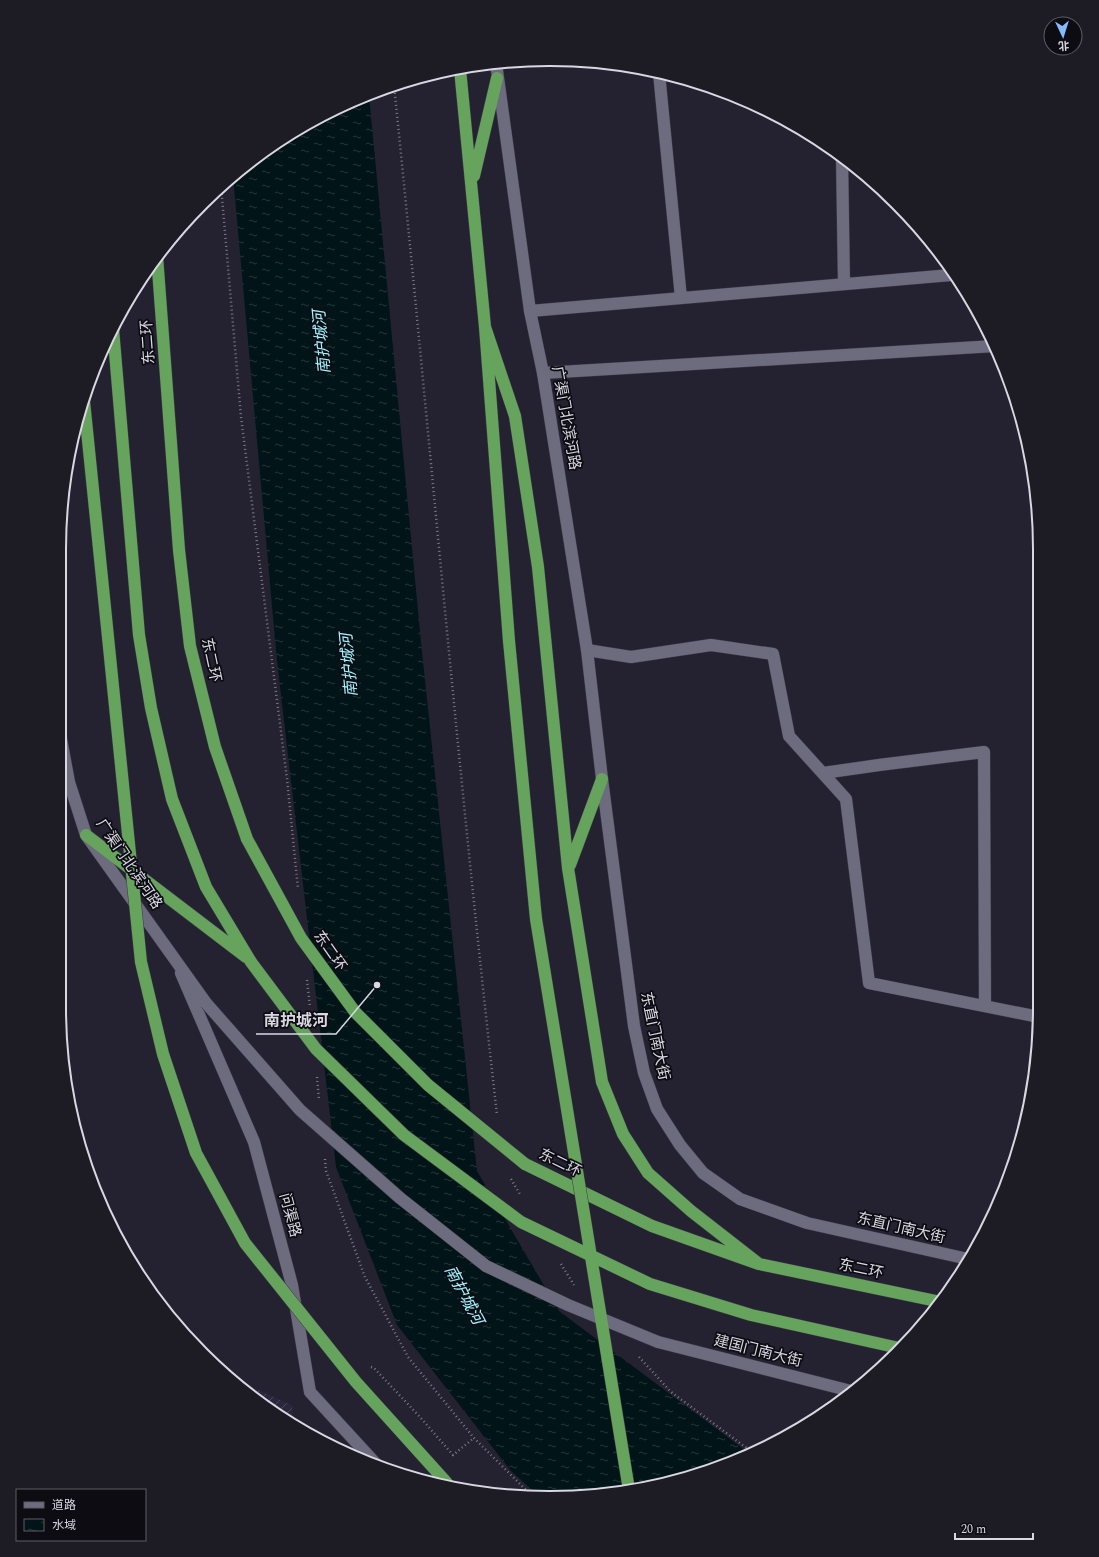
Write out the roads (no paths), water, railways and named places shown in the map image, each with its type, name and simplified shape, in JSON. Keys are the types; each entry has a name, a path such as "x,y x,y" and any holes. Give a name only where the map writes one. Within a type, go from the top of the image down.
{"highway":[{"path":"460,74 485,327 509,641 536,919 628,1485"},
{"path":"471,185 497,78"},
{"name":"东二环","path":"158,266 179,550 190,646 215,747 247,840 301,938 354,1012 428,1085 525,1164 652,1226 758,1264 934,1301"},
{"path":"485,327 515,416 538,567 568,868 602,1082 623,1134 648,1173 690,1212 758,1264"},
{"path":"114,340 139,635 151,708 172,799 206,887 251,962 316,1048 404,1135 521,1222 650,1284 751,1315 893,1347"},
{"path":"85,414 141,962 163,1054 193,1146 245,1243 356,1382 443,1479"},
{"path":"568,868 602,779"},
{"path":"86,835 251,962"}],"street":[{"name":"广渠门北滨河路","path":"496,69 530,311 543,373 587,650 602,779"},
{"path":"660,79 681,298"},
{"path":"842,165 844,284"},
{"path":"530,311 948,275"},
{"path":"543,373 988,346"},
{"path":"587,650 631,657 711,645 773,654 789,736 846,799 869,983 1033,1016"},
{"path":"823,773 879,764 984,752 985,1006"},
{"name":"广渠门北滨河路","path":"66,766 69,782 86,835 206,1003"},
{"name":"东直门南大街","path":"602,779 634,1026 644,1073 657,1109 680,1145 704,1173 740,1199 807,1223 963,1258"},
{"name":"问渠路","path":"176,961 254,1142 292,1285 310,1392 368,1456"},
{"name":"建国门南大街","path":"206,1003 300,1110 400,1198 486,1266 568,1305 658,1342 846,1389"}],"water":[{"path":"370,101 421,642 477,1171 559,1311 744,1450 675,1475 644,1482 581,1490 533,1490 511,1471 397,1325 336,1167 277,661 234,184 281,147 336,116"}],"place":[{"name":"南护城河","path":"377,985"}]}
